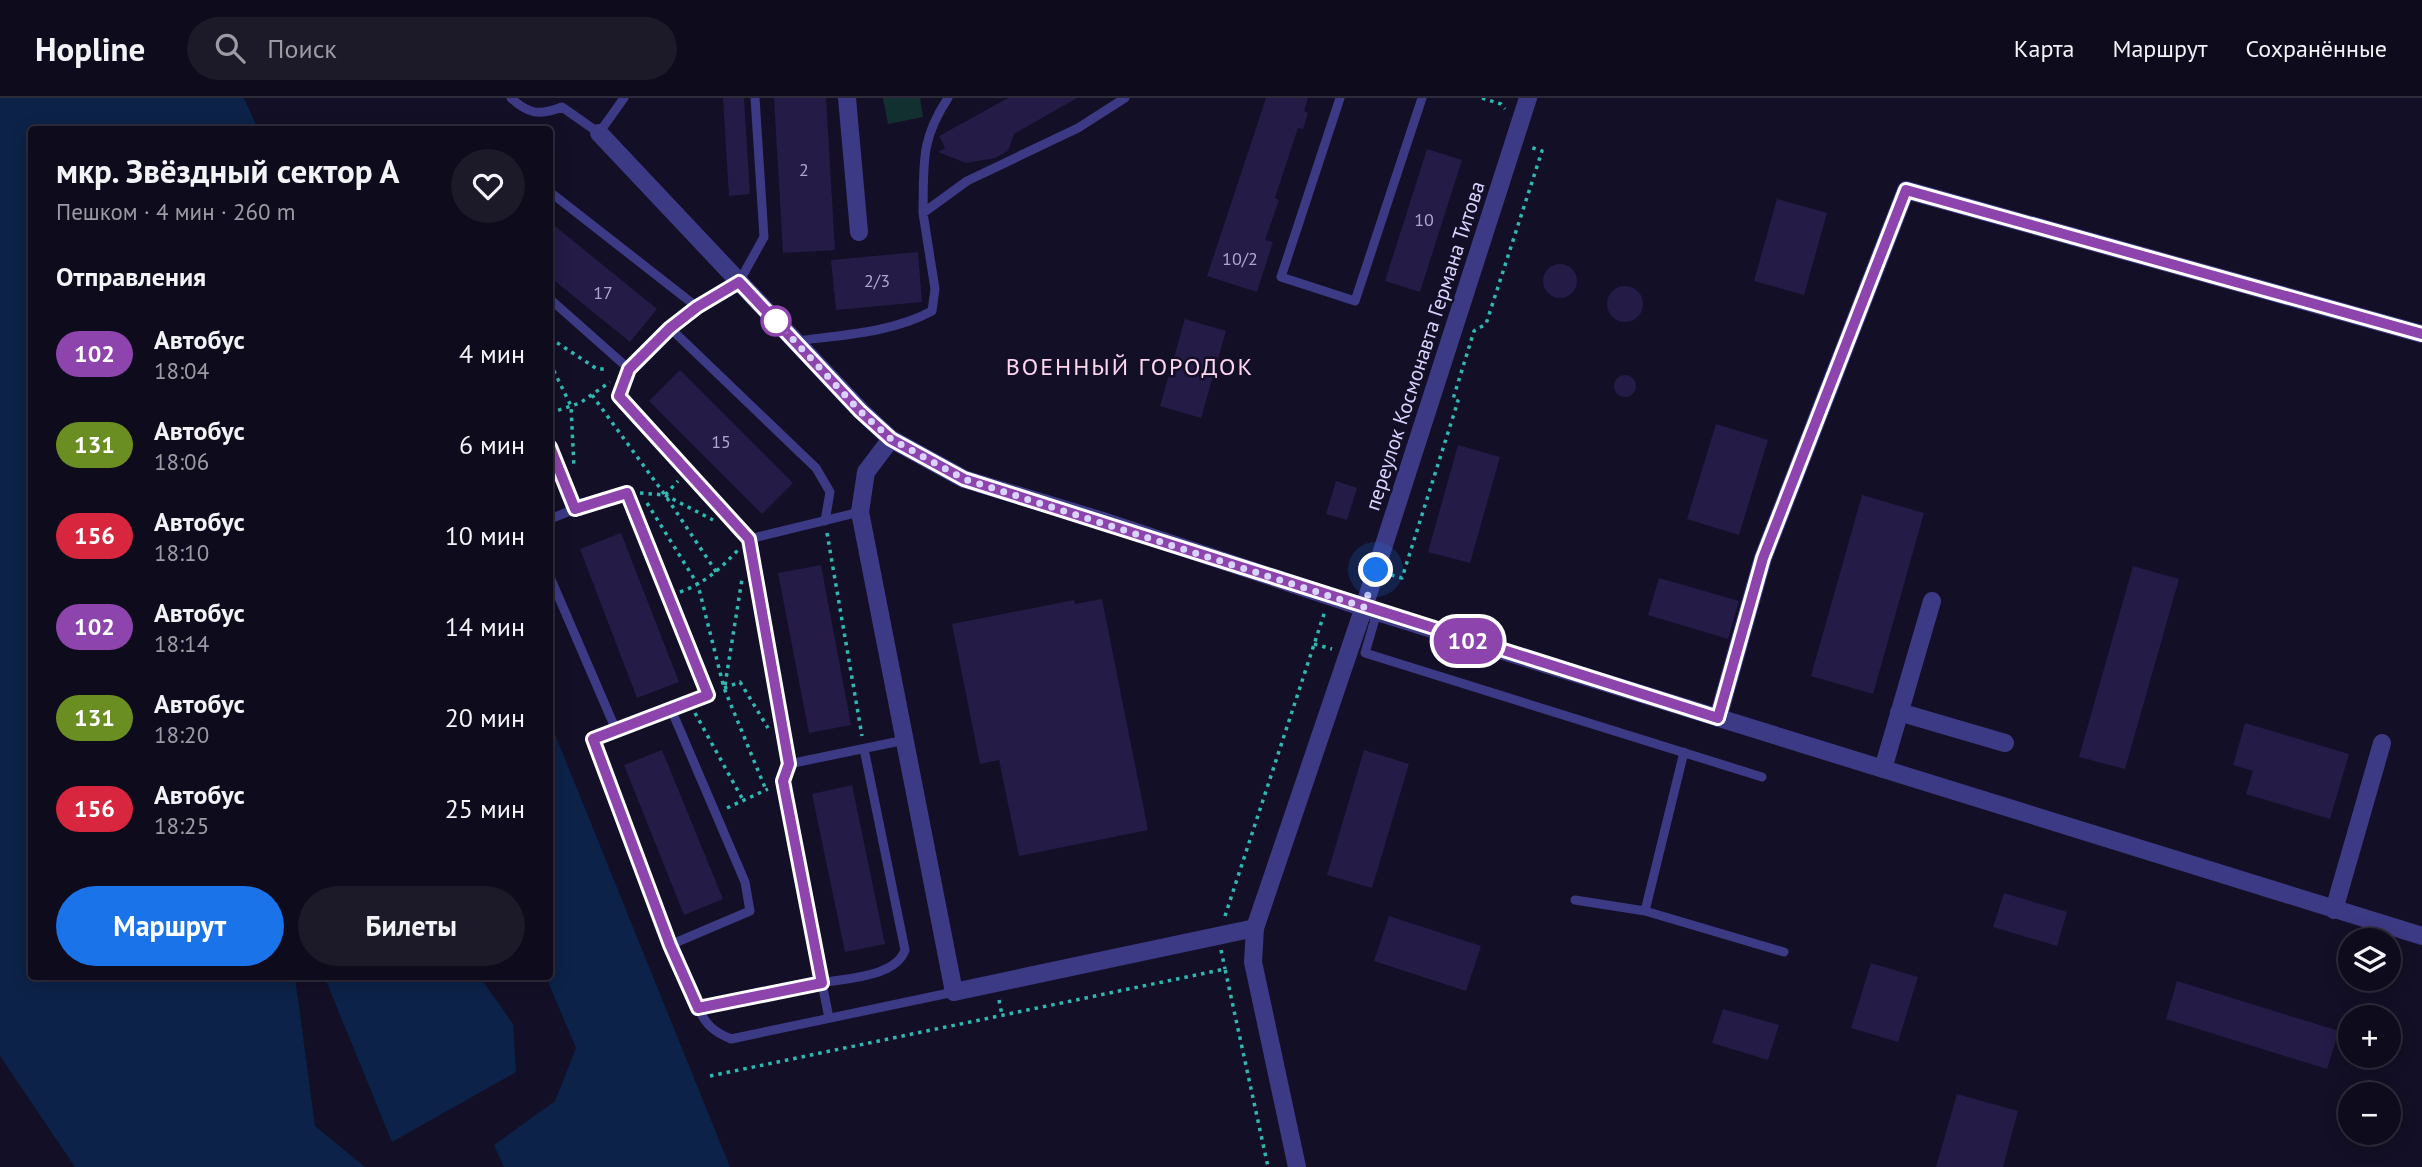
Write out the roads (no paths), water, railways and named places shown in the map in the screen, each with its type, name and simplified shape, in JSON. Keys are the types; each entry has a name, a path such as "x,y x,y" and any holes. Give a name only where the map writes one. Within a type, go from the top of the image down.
{"street":[{"path":"847,98 859,232"},
{"name":"переулок Космонавта Германа Титова","path":"1297,1167 1253,962 1255,928 1371,610 1528,98"},
{"path":"599,133 891,439 964,479 1371,610 2422,936"},
{"path":"1718,718 1763,558 1906,190 2422,334"},
{"path":"891,439 866,472 860,512 954,992 1255,928"},
{"path":"1883,769 1932,601"},
{"path":"1899,712 2005,743"},
{"path":"2334,910 2382,743"}],"lane":[{"path":"510,98 524,111 533,113 562,107 599,133 624,98"},
{"path":"755,98 764,237 739,282 697,307 670,328 629,369 619,396 749,539 789,764 783,781 829,1018"},
{"path":"795,341 880,330 913,321 932,312 935,289 923,213 926,141 932,122 948,98"},
{"path":"923,213 967,181 1078,128 1125,98"},
{"path":"1340,98 1281,277 1354,301 1422,98"},
{"path":"553,194 697,307"},
{"path":"553,302 629,369"},
{"path":"670,328 816,468 830,492 825,521"},
{"path":"553,454 575,509"},
{"path":"553,518 627,493 708,695 593,739 670,945 705,1022 716,1033 731,1039 954,992"},
{"path":"749,539 860,512"},
{"path":"553,584 616,730"},
{"path":"1371,610 1365,653 1762,777"},
{"path":"670,945 750,911 745,882 671,709"},
{"path":"789,764 905,740"},
{"path":"698,1008 886,969 902,958 905,950 864,749"},
{"path":"1644,911 1684,752"},
{"path":"1575,900 1644,911 1784,952"}],"water":[{"path":"0,98 244,98 257,126 28,126 28,980 295,980 315,1126 365,1167 75,1167 0,1056"},
{"path":"553,729 730,1167 504,1167 494,1145 555,1101 576,1048 547,980 553,980"},
{"path":"328,980 482,980 513,1024 516,1072 392,1142"}],"district":[{"name":"ВОЕННЫЙ ГОРОДОК","path":"1130,367"}]}
